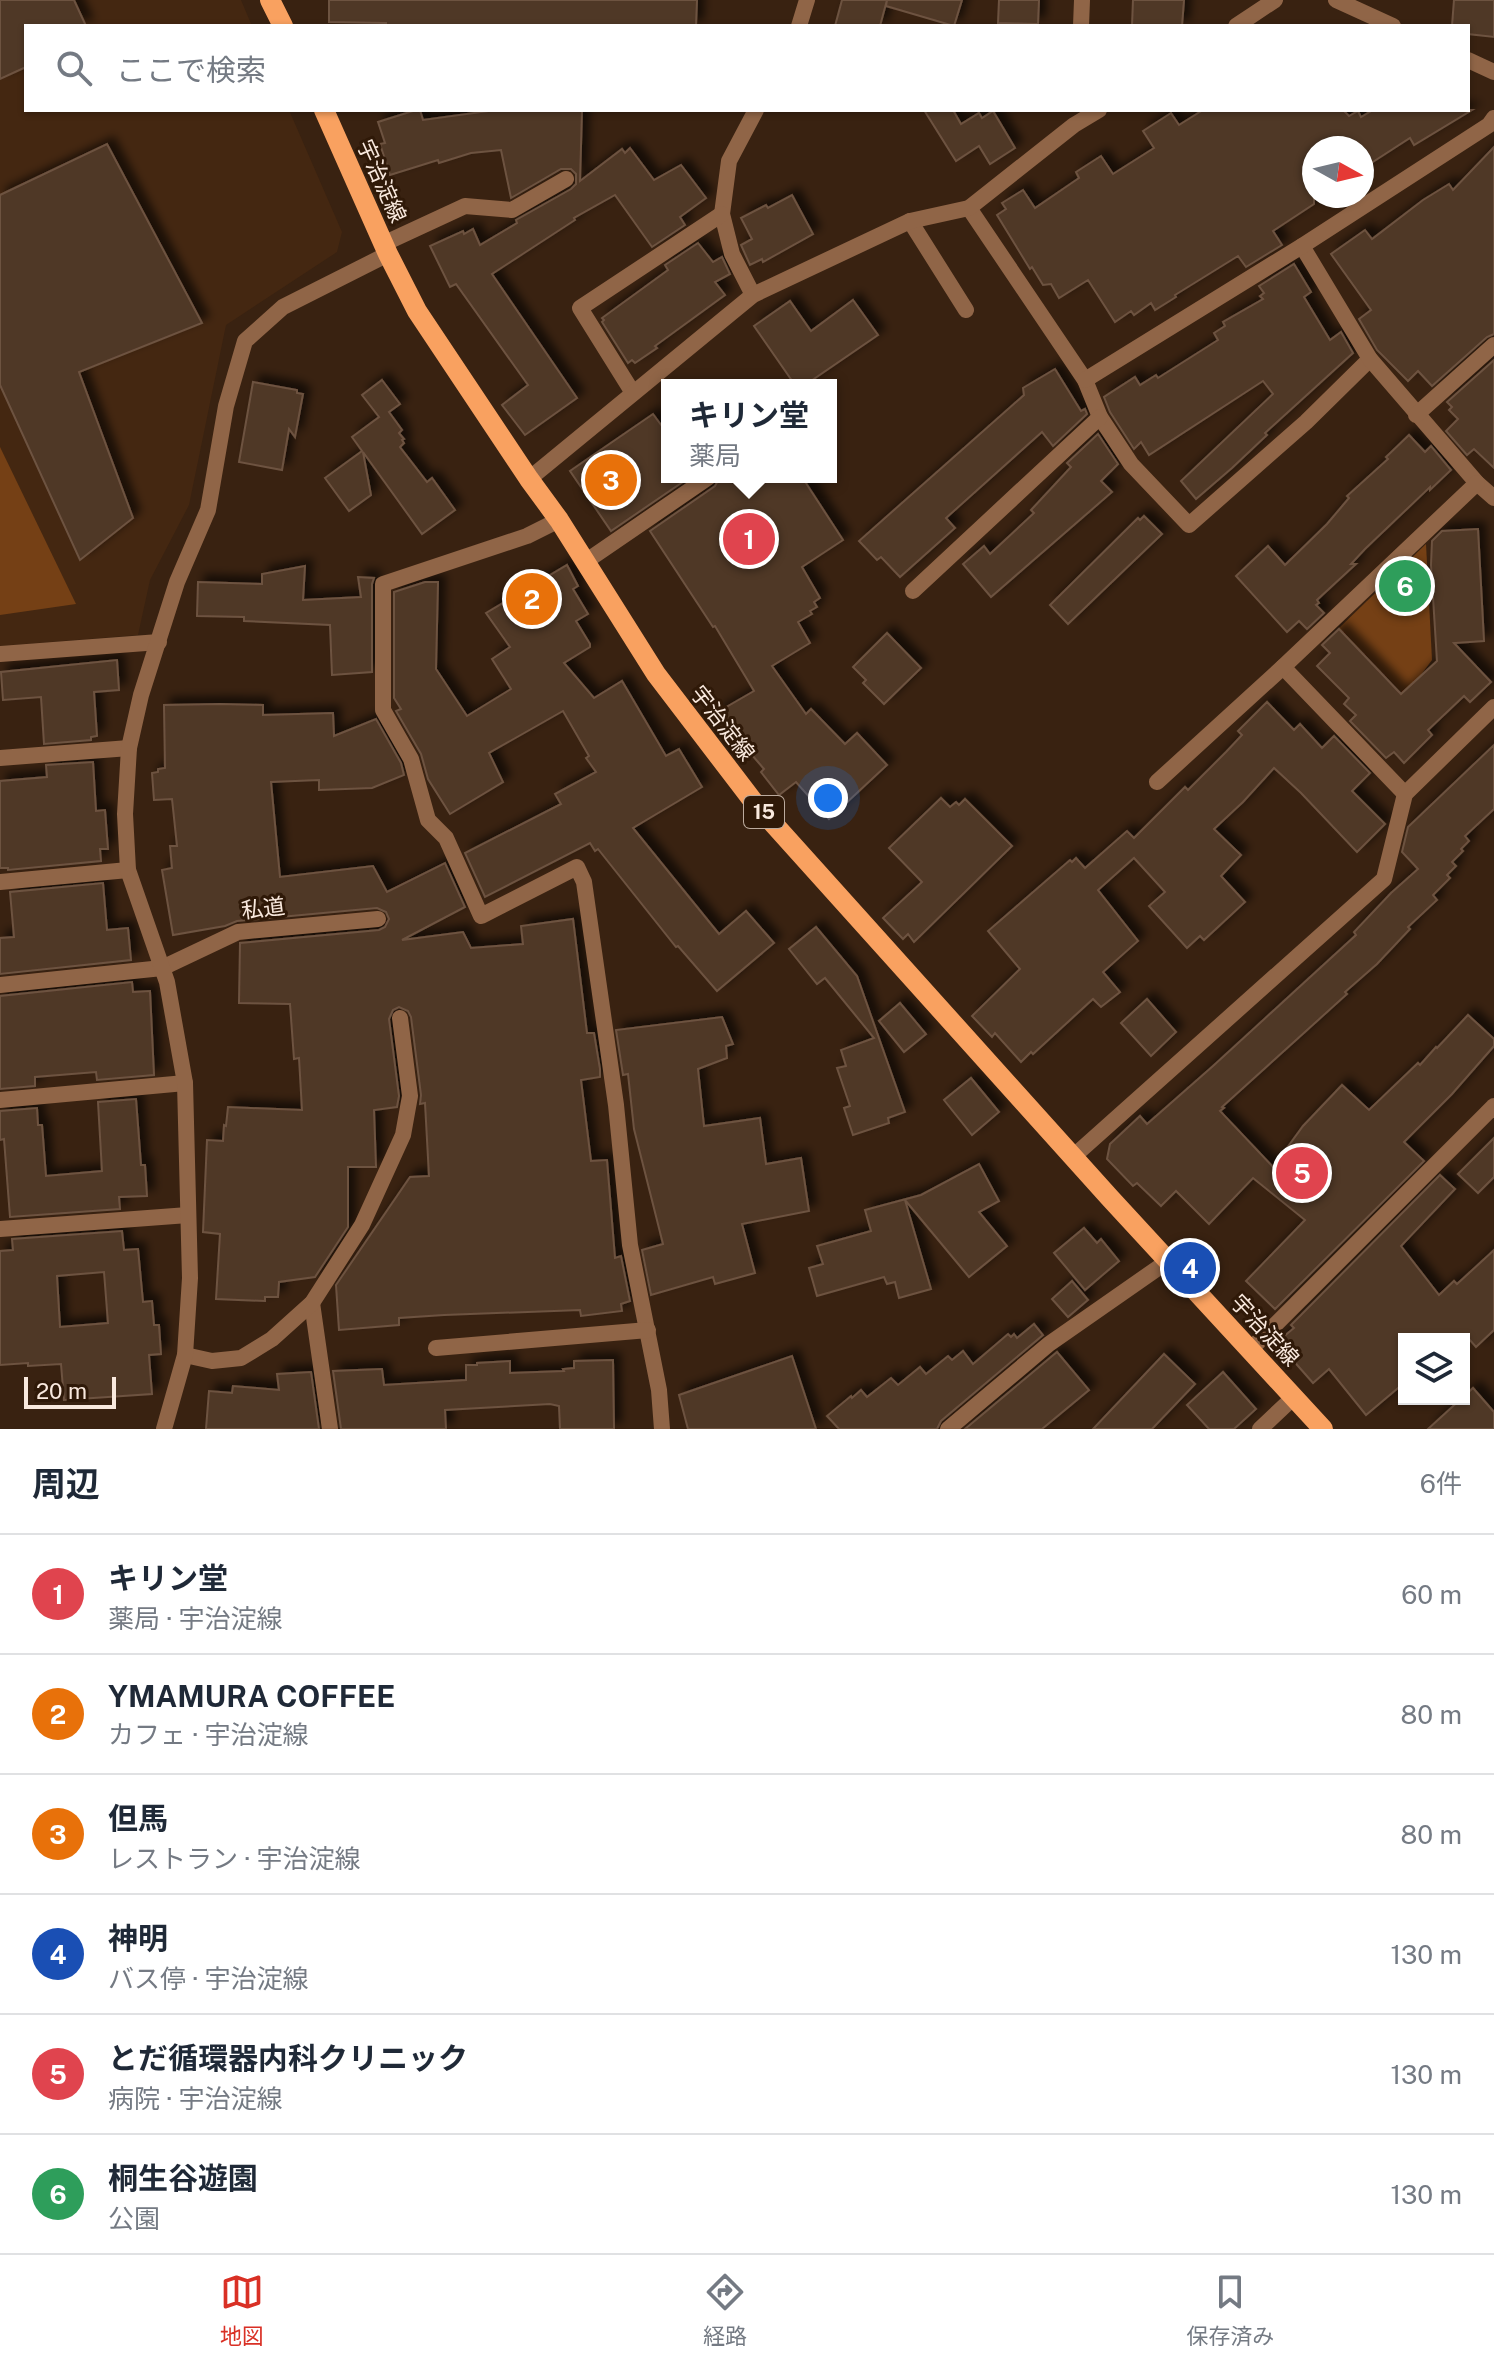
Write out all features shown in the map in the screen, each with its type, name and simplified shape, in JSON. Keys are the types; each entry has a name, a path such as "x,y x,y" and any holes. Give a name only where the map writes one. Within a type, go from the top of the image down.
{"main road":[{"path":"270,0 282,24"},
{"name":"宇治淀線","path":"325,112 417,311 559,520 656,674 753,801 1323,1429"}],"street":[{"path":"800,24 807,0"},
{"path":"1081,24 1082,0"},
{"path":"1239,24 1275,0"},
{"path":"1336,0 1389,24"},
{"path":"1470,61 1494,72"},
{"path":"753,295 732,254 722,214 729,161 755,112"},
{"path":"529,479 753,295 910,221 969,208 1074,118"},
{"path":"1085,380 1302,246 1489,125 1494,118"},
{"path":"164,1429 185,1355 190,1278 185,1083 167,982 128,870 125,814 129,748 141,695 177,582 208,510 226,406 245,341 283,307 465,206 512,210 566,179"},
{"path":"969,208 1085,380 1100,417 1131,464 1189,525 1306,422 1370,359"},
{"path":"633,393 580,308 722,214"},
{"path":"910,221 966,310"},
{"path":"1302,246 1370,359 1416,415 1494,498"},
{"path":"1416,415 1494,345"},
{"path":"913,591 1100,417"},
{"path":"585,562 700,483"},
{"path":"1157,782 1477,483"},
{"path":"559,520 527,536 383,584 383,710 411,759 428,820 446,838 481,916 577,867 584,882 616,1105 630,1245 659,1390 662,1429"},
{"path":"0,654 159,642"},
{"path":"1283,667 1405,794"},
{"path":"1074,1156 1384,879 1405,794 1494,707"},
{"path":"0,758 129,748"},
{"path":"0,882 128,870"},
{"name":"私道","path":"0,985 162,968 238,932 378,919"},
{"path":"185,1355 212,1361 241,1358 272,1339 312,1303 362,1225 403,1135 410,1096 400,1018"},
{"path":"0,1100 185,1083"},
{"path":"1250,1350 1494,1106"},
{"path":"0,1229 188,1215"},
{"path":"948,1429 1049,1344 1168,1261"},
{"path":"312,1303 330,1429"},
{"path":"436,1348 648,1330"},
{"path":"1260,1429 1294,1397"}],"shaded area":[{"path":"0,0 241,0 251,24 24,24 24,112 290,112 342,232 337,252 226,325 189,505 150,580 138,635 0,646"},
{"path":"0,447 76,604 0,615"},
{"path":"1426,544 1432,660 1405,696 1339,628"}],"building":[{"path":"0,0 74,0 85,24 24,24 24,68 0,79"},
{"path":"329,0 697,0 696,24 329,22"},
{"path":"842,0 887,0 881,24 836,24"},
{"path":"887,0 962,0 955,24 886,6"},
{"path":"999,0 1039,0 1038,24 998,23"},
{"path":"1133,0 1184,0 1182,24 1132,24"},
{"path":"1454,0 1494,0 1494,37 1470,34 1470,24 1452,24"},
{"path":"410,112 421,112 423,120 481,112 582,112 580,181 622,149 625,153 630,148 654,180 681,165 706,198 680,217 685,225 652,247 615,195 574,218 492,274 577,398 525,435 502,405 528,385 456,284 450,287 430,246 473,229 480,245 517,223 516,220 571,189 576,184 576,174 571,169 561,169 511,198 501,150 471,153 439,163 438,160 390,175 380,144 385,143 378,122"},
{"path":"925,112 954,112 961,124 979,113 982,118 994,112 1015,148 990,164 979,146 956,161"},
{"path":"1200,112 1345,112 1349,116 1358,112 1361,117 1370,112 1469,112 1414,145 1410,138 1374,161 1374,136 1302,136 1302,208 1308,208 1273,231 1282,245 1246,267 1238,256 1155,310 1151,303 1134,315 1131,311 1115,322 1088,280 1059,298 1051,284 1043,285 997,215 1006,209 1002,203 1023,190 1035,208 1079,178 1076,172 1101,156 1113,174 1154,148 1143,131 1171,113 1179,125"},
{"path":"107,144 202,323 79,372 133,518 80,560 0,385 0,195"},
{"path":"1494,147 1494,334 1432,386 1418,371 1408,381 1377,350 1359,319 1371,310 1331,254 1365,230 1372,239 1449,184 1453,190"},
{"path":"792,195 813,234 763,262 762,259 750,265 741,245 752,239 741,218"},
{"path":"698,243 713,262 722,257 730,274 715,282 725,295 655,346 657,348 635,363 632,360 628,363 602,318 668,270 665,265"},
{"path":"1294,264 1311,292 1304,297 1330,340 1341,332 1353,353 1196,499 1181,481 1273,394 1263,381 1149,455 1141,442 1134,449 1104,397 1135,377 1140,385 1156,375 1158,378 1218,340 1214,333 1225,326 1223,322 1263,299 1260,296 1264,293 1259,286"},
{"path":"853,300 878,335 814,379 791,379 754,326 790,301 811,331"},
{"path":"1494,360 1494,468 1474,449 1467,455 1446,431 1458,419 1449,410 1452,407 1447,402"},
{"path":"1055,369 1081,411 1085,409 1087,414 1053,446 1042,432 946,518 955,528 900,577 881,557 877,560 859,541 1024,395 1023,388"},
{"path":"382,380 400,404 389,412 402,430 399,433 404,443 400,447 427,482 432,478 455,510 422,534 363,452 371,495 349,511 325,478 362,451 352,437 379,417 362,395"},
{"path":"253,382 297,390 297,393 303,394 295,437 289,429 282,470 239,462"},
{"path":"653,414 661,425 661,483 681,483 611,531 570,471"},
{"path":"1098,434 1118,464 1101,481 1112,492 991,597 963,564 984,546 990,554 1034,513 1031,510 1071,467 1067,463"},
{"path":"1409,435 1425,452 1431,446 1451,470 1365,549 1351,564 1356,564 1317,600 1319,603 1316,605 1324,613 1307,629 1299,621 1287,632 1236,576 1268,546 1285,565 1327,524 1349,498 1347,496"},
{"path":"717,483 806,483 843,540 802,567 820,598 814,602 817,607 810,611 812,614 798,622 810,643 772,666 806,714 811,709 845,744 857,733 887,765 829,819 796,782 779,795 761,772 764,769 716,713 754,691 715,626 650,531"},
{"path":"1144,516 1162,534 1068,624 1050,605 1138,518 1140,520"},
{"path":"1478,529 1484,641 1454,643 1491,682 1470,702 1464,696 1428,730 1432,735 1404,763 1394,752 1386,758 1350,721 1356,715 1344,704 1349,698 1317,666 1330,653 1322,645 1339,629 1401,694 1437,661 1432,541 1442,531"},
{"path":"567,565 578,586 573,589 588,614 576,621 590,647 564,663 594,698 622,681 666,756 679,749 702,787 633,828 719,934 746,911 774,943 717,991 676,947 590,843 485,897 465,853 561,804 555,794 596,772 563,711 489,753 503,782 450,814 428,779 421,754 396,711 401,709 394,698 394,592 425,582 438,582 436,669 467,716 511,689 492,659 510,647 486,613"},
{"path":"305,566 303,600 361,597 358,577 374,578 372,672 332,675 330,625 197,616 198,582 262,584 262,574"},
{"path":"887,633 921,668 884,704 863,683 866,680 853,667"},
{"path":"117,660 119,690 94,692 97,736 91,737 91,740 44,744 41,697 3,700 1,672"},
{"path":"1267,702 1294,730 1300,724 1322,748 1334,736 1370,773 1352,791 1385,824 1357,852 1274,768 1214,829 1241,855 1221,876 1245,902 1204,940 1200,936 1187,948 1149,906 1165,892 1134,858 1098,890 1138,941 1103,972 1120,992 1101,1007 1093,999 1021,1062 995,1033 992,1037 972,1016 1020,969 988,931 1070,860 1072,862 1076,858 1085,868 1127,831 1134,838 1185,787 1188,790 1226,752 1242,735 1238,731"},
{"path":"164,705 263,705 263,715 333,713 334,736 376,719 401,763 404,775 372,788 319,790 319,780 271,782 280,877 373,866 387,892 445,863 465,907 402,940 463,932 471,948 523,944 521,926 573,919 587,1033 594,1033 600,1069 600,1077 581,1080 591,1161 607,1160 615,1258 621,1256 630,1301 621,1304 622,1311 581,1316 580,1310 399,1318 399,1325 339,1330 336,1285 410,1177 429,1176 425,1103 420,1104 411,1017 408,1011 399,1007 393,1010 389,1019 399,1096 397,1107 374,1110 376,1167 348,1167 348,1227 315,1277 279,1282 278,1297 265,1297 265,1301 216,1299 220,1234 203,1232 207,1140 223,1141 228,1107 302,1110 299,1058 294,1059 290,1004 239,1003 240,943 379,930 385,927 389,919 386,912 377,908 237,921 173,935 162,870 172,868 170,846 177,846 172,799 154,800 152,773 165,768"},
{"path":"1494,745 1494,809 1465,836 1469,841 1452,862 1456,866 1447,875 1450,878 1433,895 1437,900 1408,927 1410,929 1377,964 1345,992 1347,994 1220,1111 1273,1167 1303,1126 1342,1085 1369,1110 1418,1063 1420,1065 1468,1015 1494,1039 1494,1046 1404,1142 1424,1161 1275,1309 1246,1281 1305,1220 1253,1178 1209,1224 1176,1191 1161,1206 1137,1183 1133,1186 1107,1159 1110,1144 1140,1116 1147,1124 1356,935 1354,932 1418,869 1402,852 1408,827"},
{"path":"93,762 96,811 105,810 108,849 100,849 101,861 8,870 0,868 0,781 47,777 46,765"},
{"path":"941,798 950,807 956,802 959,805 965,799 1012,846 914,942 908,934 903,939 883,918 922,882 889,848"},
{"path":"103,883 107,930 128,928 131,960 0,974 0,938 14,937 10,892"},
{"path":"816,927 857,976 905,1112 888,1118 889,1123 853,1135 844,1108 850,1106 837,1068 846,1066 841,1050 874,1038 825,978 817,984 789,949"},
{"path":"132,982 133,992 150,991 154,1075 97,1080 96,1072 35,1077 35,1086 0,1089 0,996"},
{"path":"1147,999 1176,1032 1151,1056 1121,1023"},
{"path":"900,1003 926,1034 904,1052 879,1021"},
{"path":"722,1017 733,1044 726,1046 727,1058 698,1069 704,1126 760,1118 766,1164 801,1158 809,1211 742,1224 755,1273 715,1284 713,1277 651,1295 642,1250 663,1244 634,1129 628,1074 623,1075 616,1030"},
{"path":"971,1078 999,1112 972,1135 944,1100"},
{"path":"136,1099 141,1165 145,1165 147,1196 119,1197 120,1209 10,1217 4,1139 0,1140 0,1111 37,1108 38,1125 42,1125 46,1176 102,1171 98,1102"},
{"path":"1494,1138 1494,1177 1478,1193 1458,1174"},
{"path":"979,1164 999,1201 979,1212 1007,1246 969,1277 905,1200 931,1289 899,1298 895,1282 887,1284 884,1277 817,1296 809,1268 823,1264 817,1246 871,1231 865,1210 921,1195"},
{"path":"1440,1175 1455,1189 1401,1246 1439,1295 1454,1281 1457,1284 1494,1250 1494,1330 1476,1347 1470,1340 1470,1333 1398,1333 1398,1388 1366,1415 1329,1369 1313,1383 1277,1342 1294,1328 1291,1325"},
{"path":"1084,1228 1097,1243 1101,1239 1119,1261 1085,1290 1054,1253"},
{"path":"122,1231 124,1250 138,1249 143,1302 152,1301 154,1325 159,1325 161,1354 149,1355 152,1394 64,1400 61,1364 0,1365 0,1251 13,1250 12,1239","holes":["104,1272 108,1323 60,1327 57,1276"]},
{"path":"1072,1281 1088,1300 1068,1317 1052,1299"},
{"path":"1034,1324 1043,1335 941,1421 937,1429 839,1429 827,1416 861,1390 867,1397 891,1378 898,1385 920,1367 926,1374 948,1356 952,1360 963,1351 973,1364 1008,1334 1011,1337 1014,1334 1017,1338"},
{"path":"1057,1352 1089,1390 1042,1429 965,1429"},
{"path":"1164,1354 1195,1384 1152,1429 1093,1429"},
{"path":"792,1356 816,1429 688,1429 679,1395"},
{"path":"613,1360 614,1429 560,1429 559,1406 550,1404 445,1410 446,1429 341,1429 333,1371 382,1369 384,1385 466,1380 466,1365 477,1363 510,1361 510,1373 564,1371 574,1368 574,1361"},
{"path":"311,1372 319,1429 206,1429 209,1391 232,1393 233,1386 279,1390 277,1374"},
{"path":"1223,1372 1256,1409 1234,1429 1209,1429 1187,1405"},
{"path":"1473,1388 1494,1412 1494,1429 1428,1429 1454,1405 1470,1405 1470,1391"}],"place":[{"name":"但馬","path":"611,480"},
{"name":"キリン堂","path":"749,539"},
{"name":"桐生谷遊園","path":"1405,586"},
{"name":"YMAMURA COFFEE","path":"532,599"},
{"name":"とだ循環器内科クリニック","path":"1302,1173"},
{"name":"神明","path":"1190,1268"}]}
